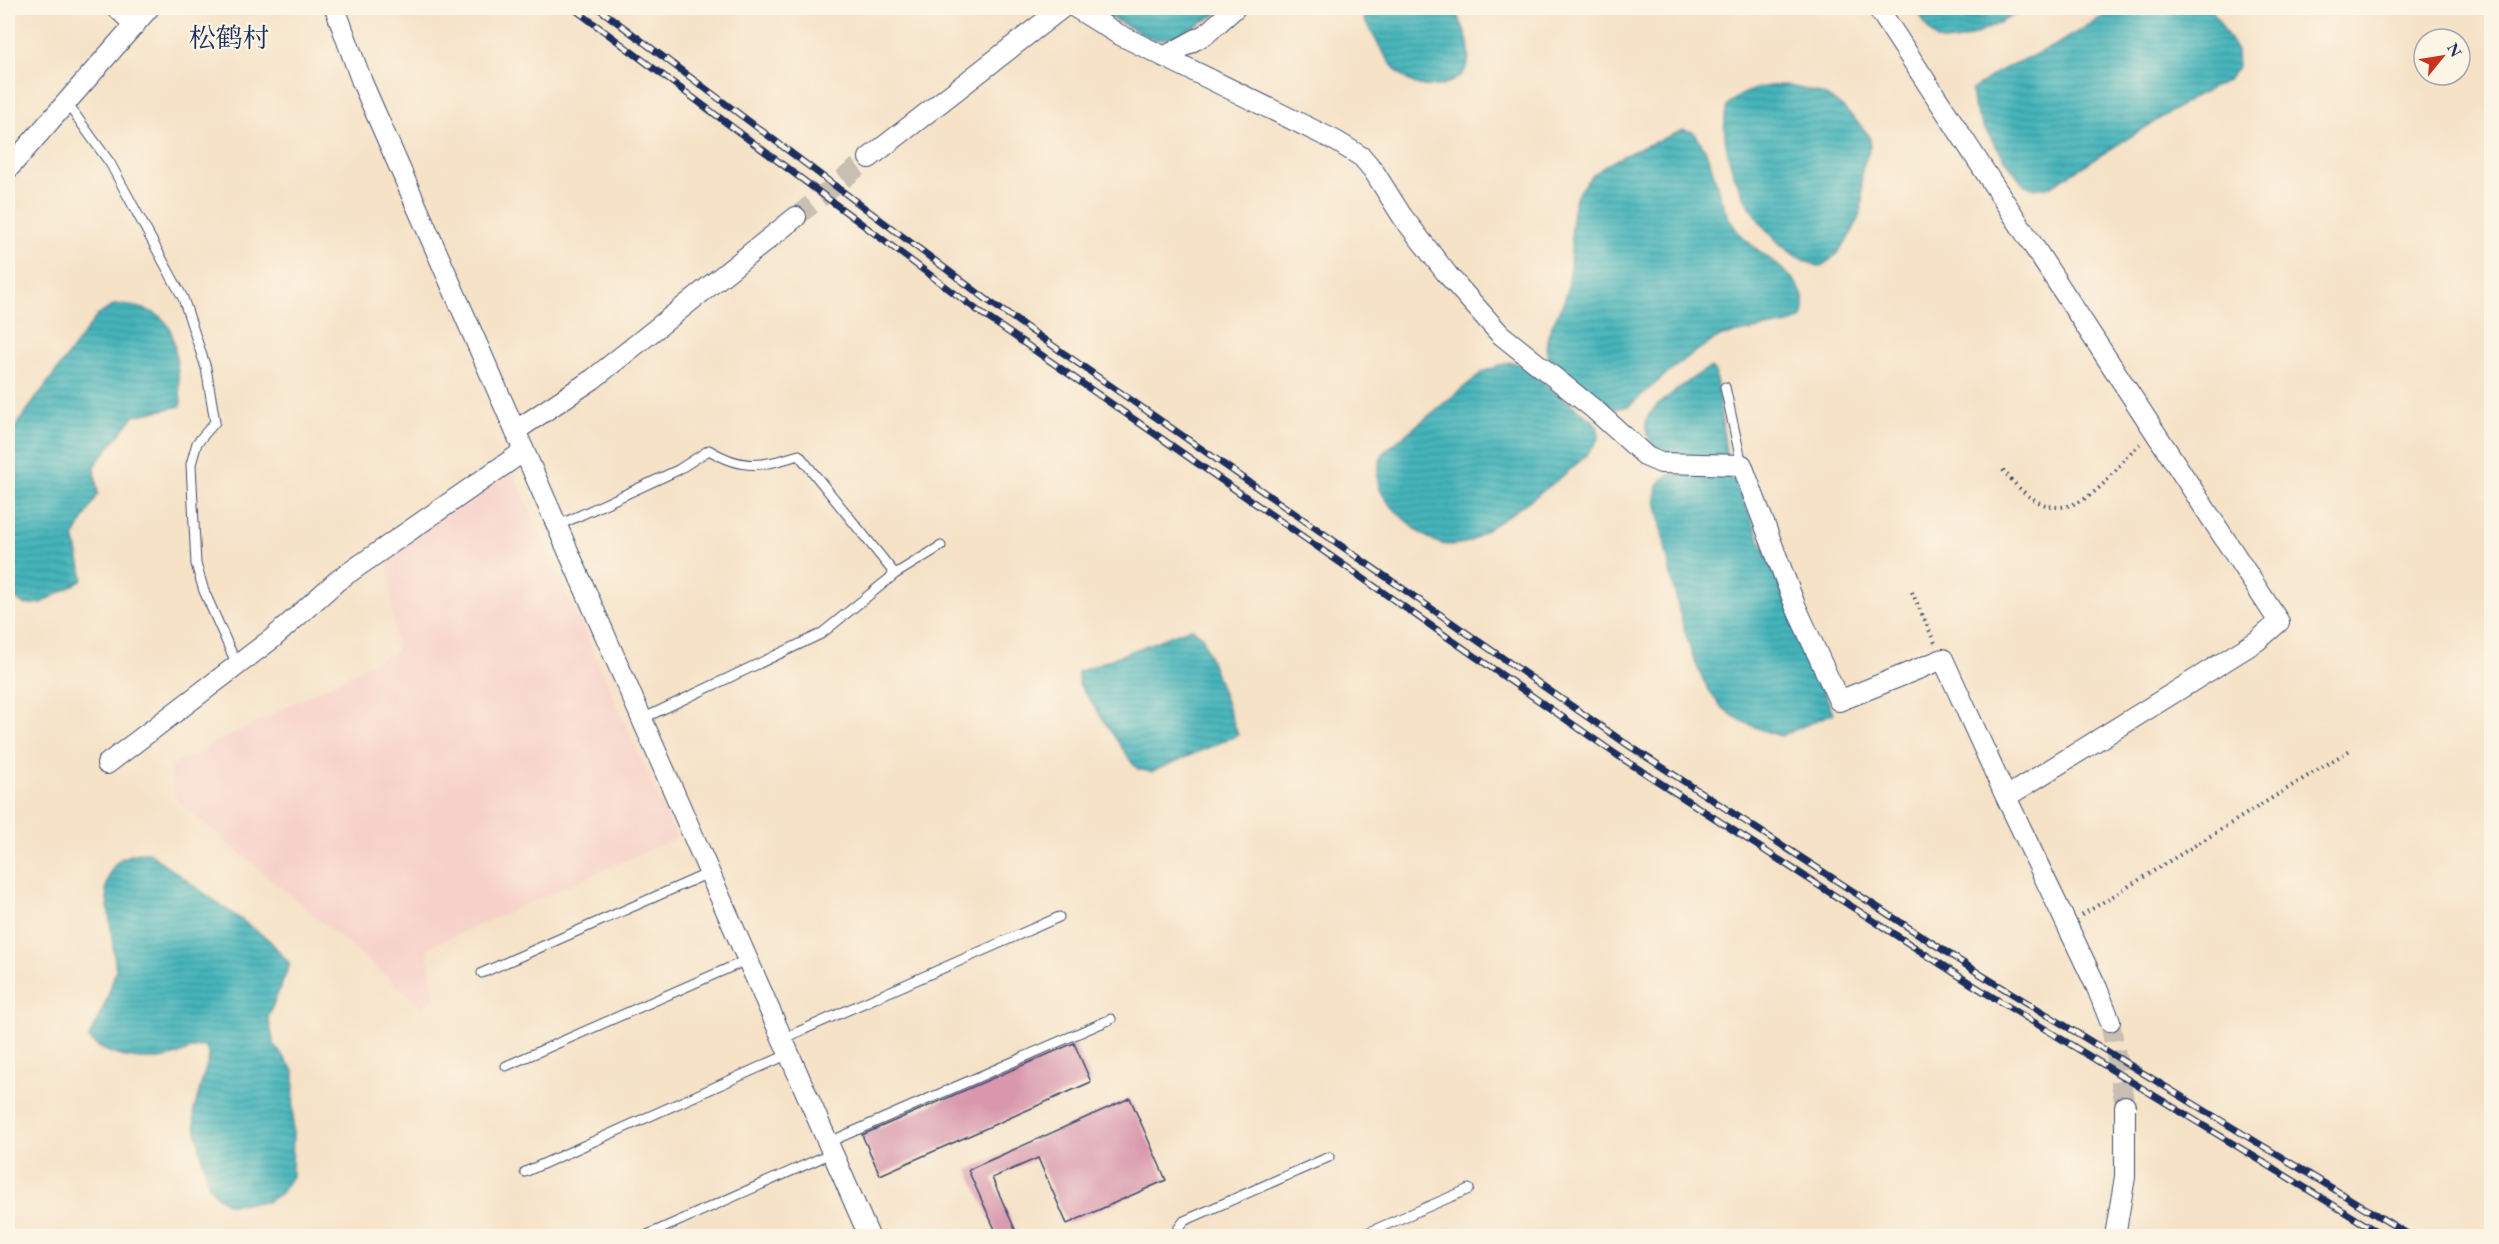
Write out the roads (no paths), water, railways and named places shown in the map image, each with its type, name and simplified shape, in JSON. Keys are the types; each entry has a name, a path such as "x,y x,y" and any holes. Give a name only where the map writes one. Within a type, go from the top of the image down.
{"street":[{"path":"117,8 135,25"},
{"path":"8,169 149,8"},
{"path":"335,8 362,82 869,1236"},
{"path":"869,158 1062,8"},
{"path":"1076,8 1118,34 1336,141 1362,157 1448,274 1500,334 1595,410 1647,457 1661,463 1742,465 1795,605 1839,701 1943,659 2110,1021"},
{"path":"1164,57 1206,34 1235,8"},
{"path":"1878,8 2279,622 2257,641 2006,797"},
{"path":"515,431 593,379 796,217"},
{"path":"107,764 273,638 337,581 524,451"},
{"path":"2115,1236 2124,1177 2125,1106"}],"lane":[{"path":"66,102 110,163 183,298 206,368 215,422 197,443 191,464 196,564 204,591 237,665"},
{"path":"1725,387 1742,465"},
{"path":"557,526 678,470 709,450 745,466 768,464 799,455 895,574"},
{"path":"642,719 821,634 895,574 941,546"},
{"path":"482,973 709,873"},
{"path":"525,1172 1059,917"},
{"path":"506,1066 747,960"},
{"path":"645,1236 1111,1019"},
{"path":"1178,1236 1178,1229 1184,1221 1329,1157"},
{"path":"1360,1236 1469,1189"}],"water":[{"path":"1093,8 1219,8 1221,12 1173,37 1154,40"},
{"path":"1368,8 1452,8 1467,40 1468,62 1464,71 1456,79 1435,86 1421,85 1408,80 1389,61 1364,20"},
{"path":"1916,8 2027,8 1969,37 1945,41 1934,36"},
{"path":"2117,8 2211,8 2237,51 2238,67 2228,80 2196,96 2051,186 2036,189 2026,186 1982,125 1972,100 1972,90 1997,72 2054,46"},
{"path":"1785,85 1817,93 1840,105 1862,127 1870,140 1862,171 1862,200 1859,216 1839,251 1819,266 1798,257 1779,243 1762,224 1735,177 1728,152 1725,128 1727,106 1747,92 1769,86"},
{"path":"1684,130 1693,132 1701,143 1712,168 1724,207 1738,232 1784,270 1801,291 1804,304 1802,318 1793,323 1722,336 1685,359 1629,406 1615,409 1548,357 1546,348 1547,339 1568,288 1573,210 1578,194 1587,181 1601,169 1634,150"},
{"path":"114,305 137,307 152,312 165,321 169,327 175,352 180,406 134,416 94,466 98,494 74,536 83,578 41,603 25,605 13,597 8,565 8,446 17,424 97,316"},
{"path":"1510,362 1519,364 1593,421 1598,428 1598,438 1591,449 1561,477 1471,541 1453,545 1434,541 1404,518 1389,503 1380,489 1378,470 1384,452 1483,372"},
{"path":"1710,368 1715,371 1727,459 1662,455 1647,434 1648,418 1659,404"},
{"path":"1672,474 1728,474 1735,480 1833,713 1781,736 1735,717 1723,708 1709,690 1687,640 1656,500 1659,484"},
{"path":"1191,628 1202,636 1238,735 1151,772 1138,769 1079,684 1078,672"},
{"path":"149,853 269,940 290,964 268,1017 274,1045 294,1071 292,1176 281,1193 267,1202 228,1204 209,1186 195,1126 194,1110 209,1057 206,1046 164,1058 141,1059 128,1058 106,1051 89,1038 107,999 116,970 106,889 110,872 125,857"}],"tunnel":[{"path":"796,217 869,158"},
{"path":"2110,1021 2125,1106"}],"railway":[{"path":"573,8 981,313 1617,755 1973,985 2384,1236"},
{"path":"598,8 990,302 1625,743 1980,974 2411,1236"}],"district":[{"name":"松鹤村","path":"229,37"}]}
